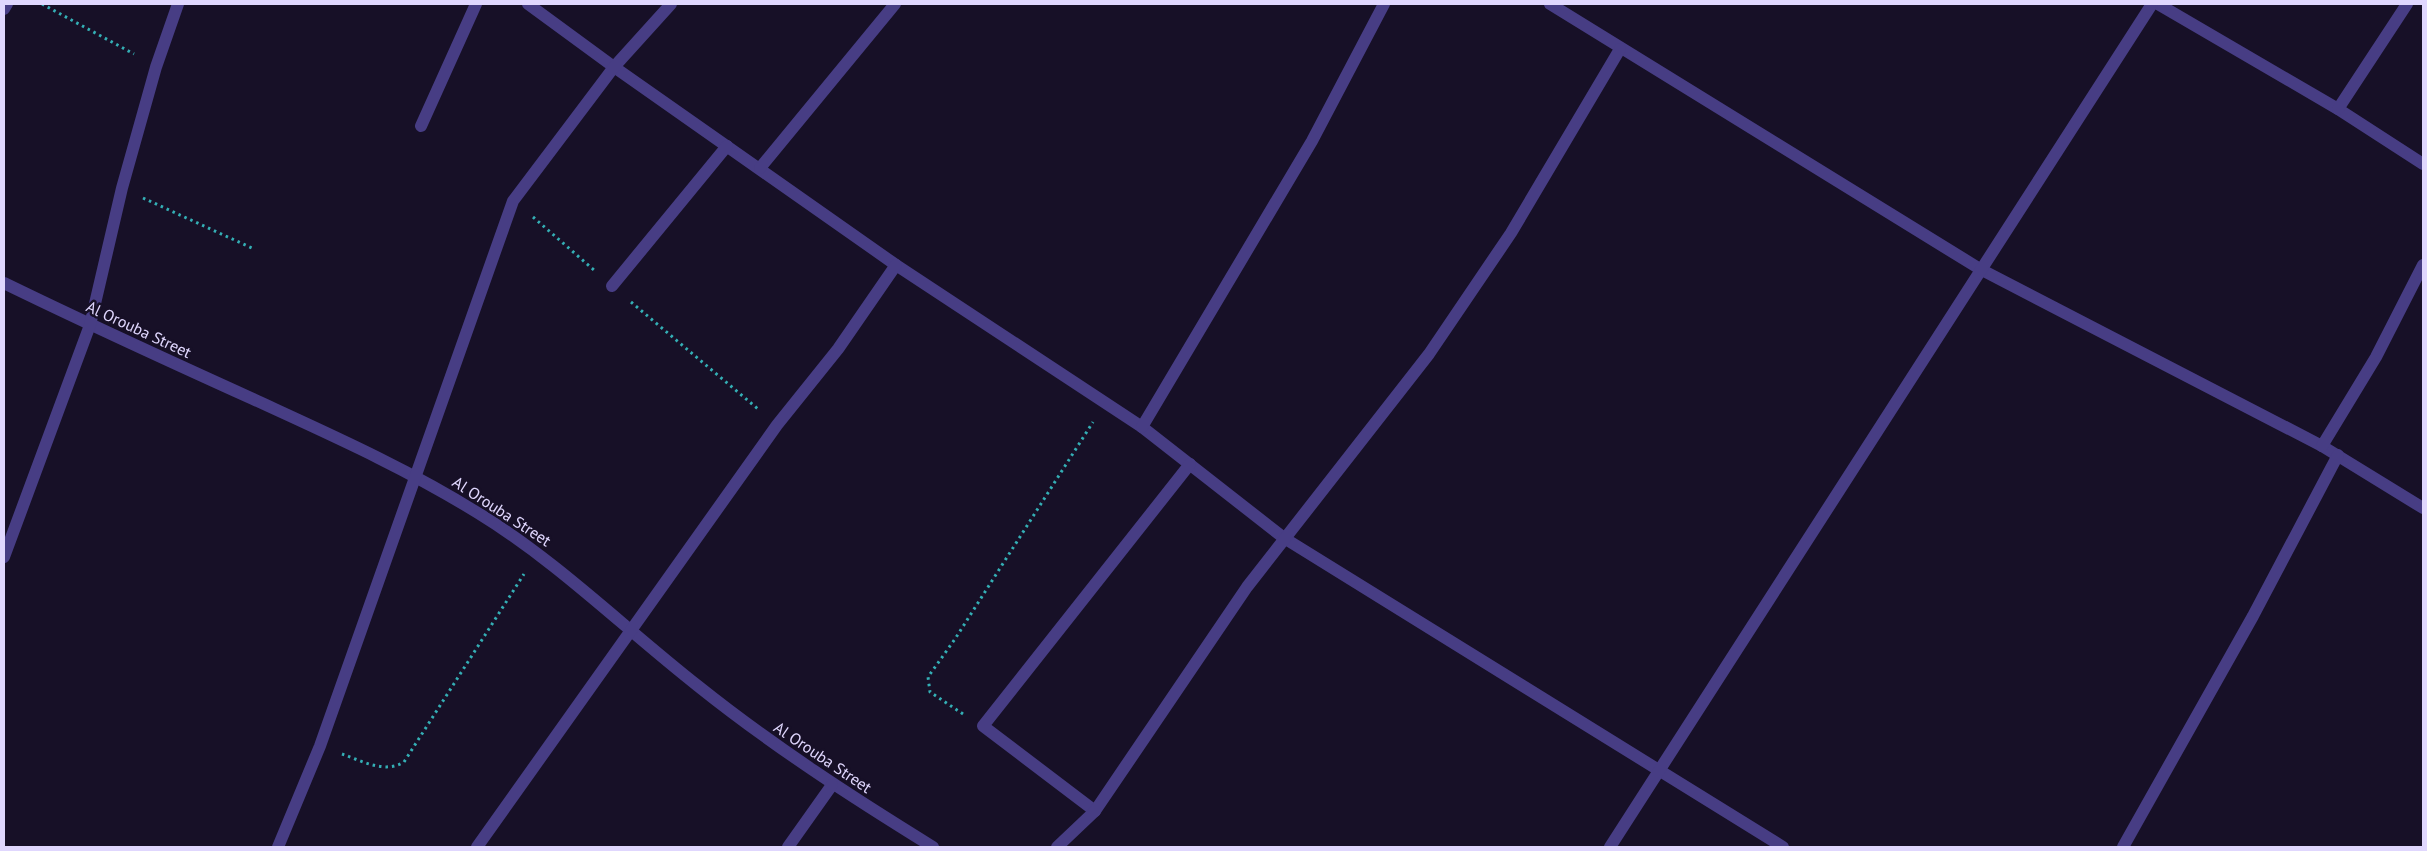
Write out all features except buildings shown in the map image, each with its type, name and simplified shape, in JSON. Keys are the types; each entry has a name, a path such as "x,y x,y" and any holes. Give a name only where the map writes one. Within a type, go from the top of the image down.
{"street":[{"path":"4,9 7,4"},
{"path":"4,556 90,325 122,188 156,67 178,4"},
{"path":"421,126 476,4"},
{"path":"528,4 614,67 896,265 1142,427 1284,538 1660,769 1783,847"},
{"path":"278,847 320,746 417,477 513,200 614,67 671,4"},
{"path":"760,168 895,4"},
{"path":"1142,427 1312,141 1384,4"},
{"path":"1550,4 1620,49 1980,269 2338,454 2423,508"},
{"path":"1610,847 2152,4"},
{"path":"2158,4 2338,109 2423,164"},
{"path":"2338,109 2407,4"},
{"path":"1057,847 1095,811 1247,588 1429,354 1511,233 1620,49"},
{"path":"612,286 727,146"},
{"path":"477,847 777,425 838,349 896,265"},
{"path":"2322,446 2376,357 2423,265"},
{"name":"Al Orouba Street","path":"4,283 90,325 338,438 417,477 478,513 538,552 710,696 762,736 832,785 933,847"},
{"path":"2123,847 2253,616 2338,454"},
{"path":"1095,811 983,726 1190,464"},
{"path":"788,847 832,785"}],"path":[{"path":"42,4 156,67"},
{"path":"122,188 254,249"},
{"path":"513,200 777,425"},
{"path":"983,726 930,692 928,677 955,639 1105,404"},
{"path":"320,746 386,768 397,767 404,762 538,552"}]}
